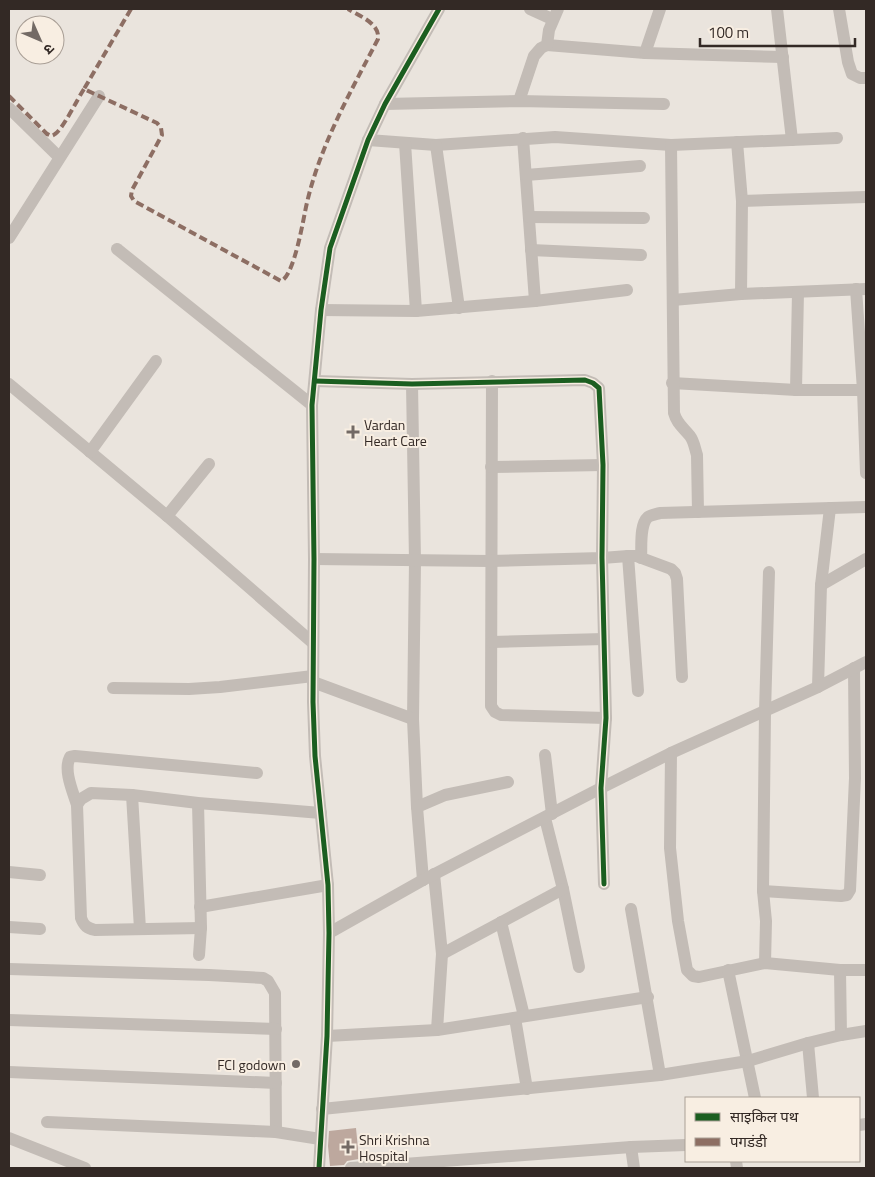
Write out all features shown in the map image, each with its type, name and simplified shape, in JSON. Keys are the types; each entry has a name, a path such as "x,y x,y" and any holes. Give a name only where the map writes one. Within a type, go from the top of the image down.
{"street":[{"path":"319,1168 327,1036 329,933 328,885 315,756 313,679 312,405 321,310 330,248 368,140 439,9"},
{"path":"530,9 555,14 547,45"},
{"path":"645,53 660,9"},
{"path":"777,9 792,140"},
{"path":"839,9 848,62 852,74 860,78 866,78"},
{"path":"519,101 534,56 541,48 547,45 645,53 783,57"},
{"path":"9,238 99,96"},
{"path":"386,104 519,101 664,104"},
{"path":"9,108 59,157"},
{"path":"368,140 436,145 555,137 671,146 837,138"},
{"path":"523,138 535,301"},
{"path":"737,142 742,201 742,294"},
{"path":"405,143 416,311"},
{"path":"436,145 459,308"},
{"path":"671,146 672,382 674,413 676,421 691,437 697,455 698,512"},
{"path":"526,175 640,166"},
{"path":"742,201 866,197"},
{"path":"529,217 644,218"},
{"path":"117,249 312,405"},
{"path":"531,250 641,255"},
{"path":"673,300 742,294 861,289 866,473"},
{"path":"321,310 416,311 535,301 628,290"},
{"path":"796,390 798,292"},
{"path":"90,452 156,361"},
{"path":"315,381 412,384 584,380 593,383 599,388 603,465 602,558 606,718 601,788 604,884"},
{"path":"492,381 491,706 495,712 502,715 606,718"},
{"path":"672,382 796,390 865,390"},
{"path":"9,384 167,516 313,643"},
{"path":"412,384 415,561 413,719 416,807 442,954 436,1030"},
{"path":"167,516 210,464"},
{"path":"491,467 603,465"},
{"path":"642,558 645,522 649,516 660,512 866,507"},
{"path":"818,687 821,584 830,508"},
{"path":"314,560 490,561 628,556 642,558 671,569 675,573 682,677"},
{"path":"628,556 638,692"},
{"path":"821,584 866,559"},
{"path":"765,963 766,920 763,891 769,572"},
{"path":"492,642 604,639"},
{"path":"329,933 428,877 601,788 818,687 866,662"},
{"path":"763,891 840,896 847,895 850,890 861,775 854,668"},
{"path":"113,688 189,689 313,679 413,719"},
{"path":"671,754 670,848 678,921 687,970 693,976 699,977 765,963 840,970 866,970"},
{"path":"545,755 548,816 579,967"},
{"path":"201,928 95,930 83,924 81,918 77,805 67,769 67,761 70,757 75,756 257,773"},
{"path":"416,807 445,795 508,782"},
{"path":"77,805 81,799 91,793 132,795 198,803 321,813"},
{"path":"132,795 140,930"},
{"path":"198,803 201,928 199,955"},
{"path":"9,872 40,875"},
{"path":"200,908 328,885"},
{"path":"442,954 563,889"},
{"path":"631,909 648,997 660,1075"},
{"path":"501,922 519,1017 527,1088"},
{"path":"9,927 40,929"},
{"path":"9,969 209,975 264,978 268,980 275,993 276,1132"},
{"path":"728,970 756,1097"},
{"path":"840,970 841,1035"},
{"path":"327,1036 436,1030 648,997"},
{"path":"9,1020 276,1029"},
{"path":"322,1109 660,1075 748,1061 808,1043 866,1031"},
{"path":"808,1043 813,1097"},
{"path":"9,1072 276,1083"},
{"path":"47,1122 276,1132 320,1139"},
{"path":"9,1138 85,1168"},
{"path":"351,1168 631,1147 685,1145"},
{"path":"631,1147 634,1168"}],"building":[{"path":"356,1128 359,1159 347,1161 344,1165 330,1166 329,1131"}],"marked path":[{"path":"131,9 84,89 157,123 161,128 162,135 132,190 131,196 134,201 281,281 286,277 294,259 312,185 327,142 346,100 378,39 378,33 372,24 348,9"},
{"path":"9,96 47,134 52,136 62,126 84,89"}],"cycle path":[{"path":"319,1168 327,1036 329,933 328,885 315,756 313,702 312,405 321,310 330,248 368,140 385,104 439,9"},
{"path":"315,381 412,384 585,380 599,388 603,465 602,558 606,718 601,788 604,884"}],"place":[{"name":"Vardan Heart Care","path":"353,432"},
{"name":"FCI godown","path":"296,1064"},
{"name":"Shri Krishna Hospital","path":"348,1147"}]}
